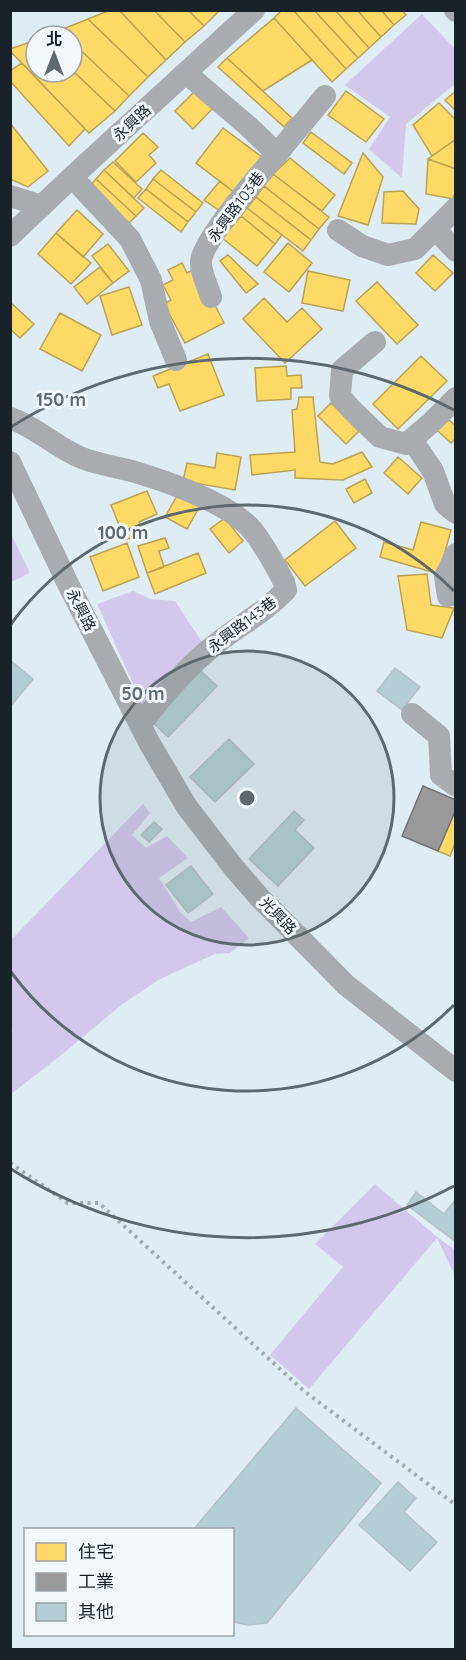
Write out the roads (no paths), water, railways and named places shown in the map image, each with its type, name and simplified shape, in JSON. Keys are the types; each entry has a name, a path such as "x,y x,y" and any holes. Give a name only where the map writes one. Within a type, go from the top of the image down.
{"street":[{"name":"永興路","path":"10,236 254,10"},
{"path":"186,73 277,154"},
{"name":"永興路103巷","path":"212,297 201,262 205,250 237,203 325,96"},
{"path":"72,177 130,239 151,280 160,321 176,360"},
{"path":"10,196 42,206"},
{"path":"338,230 362,246 388,255 415,249 456,208"},
{"path":"435,229 456,251"},
{"path":"375,342 342,370 340,396 351,410 380,437 406,444 456,398"},
{"name":"永興路143巷","path":"10,418 21,422 79,457 160,479 230,511 252,530 284,582 286,590 273,604 195,661 140,725"},
{"path":"412,440 433,471 445,504 456,513"},
{"name":"永興路","path":"10,462 69,586 140,725"},
{"path":"448,596 445,577 456,554"},
{"path":"412,714 439,736 441,775 456,786"},
{"name":"光興路","path":"140,725 187,807 260,898 346,985 456,1071"}]}
